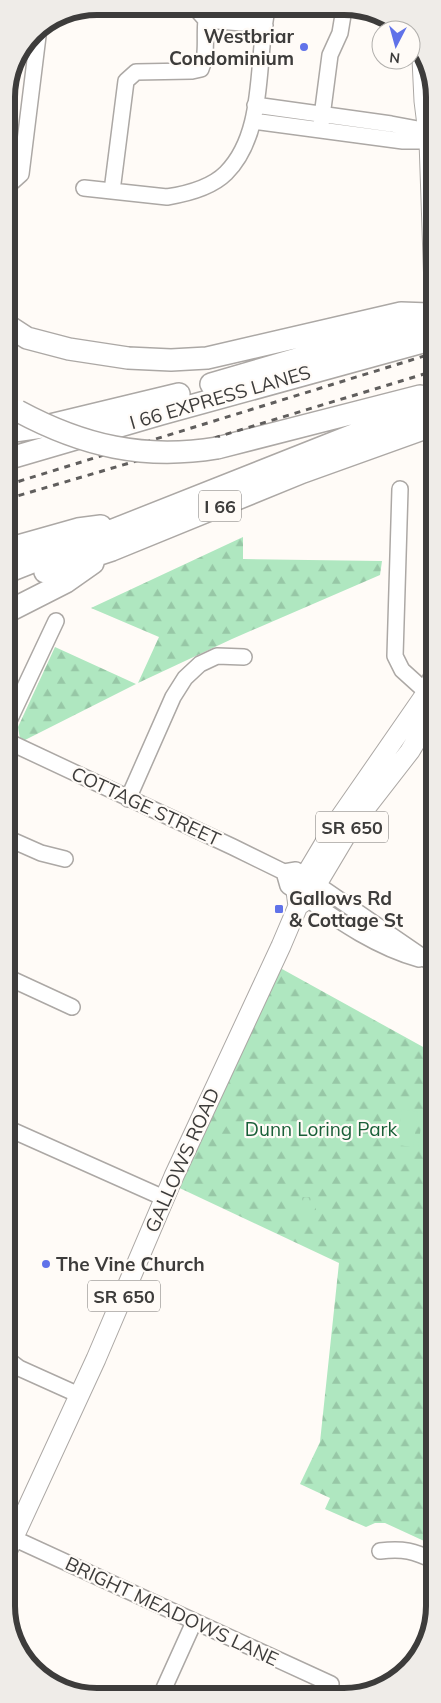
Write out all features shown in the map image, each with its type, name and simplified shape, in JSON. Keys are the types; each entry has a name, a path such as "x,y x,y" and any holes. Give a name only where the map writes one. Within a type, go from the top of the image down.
{"highway":[{"path":"15,331 27,338 69,349 128,358 171,360 207,358 401,313 426,314"},
{"path":"15,431 42,427 169,397 426,321"},
{"name":"I 66 EXPRESS LANES","path":"15,457 344,362 426,341"},
{"path":"15,471 300,383 344,362"},
{"path":"15,410 60,432 91,443 129,451 181,453 217,448 426,395"},
{"path":"15,569 426,406"},
{"path":"15,438 84,417"},
{"name":"I 66","path":"15,582 112,550 304,472 426,428"},
{"path":"15,547 78,529 133,522"},
{"path":"15,608 66,582 112,550"}],"main road":[{"path":"422,74 426,108"},
{"name":"GALLOWS ROAD","path":"15,1534 117,1313 164,1198 273,964 304,891 354,796 426,701"},
{"name":"GALLOWS ROAD","path":"304,891 410,751 426,724"}],"street":[{"path":"112,191 126,81 129,76 136,72 192,71 201,69 206,55 202,15"},
{"path":"208,15 265,25"},
{"path":"84,188 167,197 176,196 210,184 226,173 238,158 253,121 266,15"},
{"path":"321,131 330,55 340,33 343,15"},
{"path":"15,179 21,174 37,41"},
{"path":"255,105 391,124 426,134"},
{"path":"253,121 403,142 426,137"},
{"path":"400,489 395,656 402,670 426,692"},
{"path":"15,708 56,621"},
{"path":"128,799 173,697 184,678 200,664 217,656 244,657"},
{"name":"COTTAGE STREET","path":"15,745 128,799 233,846 284,872 294,870 304,891 368,937 398,953 426,960"},
{"path":"15,842 40,853 65,859"},
{"path":"15,981 72,1006"},
{"path":"15,1132 164,1198"},
{"path":"15,1365 79,1395"},
{"name":"BRIGHT MEADOWS LANE","path":"15,1547 194,1622 331,1684"},
{"path":"380,1551 398,1548 415,1552 426,1557"},
{"path":"164,1688 194,1622"}],"green space":[{"path":"243,537 243,559 382,561 380,575 232,639 138,683 159,637 91,608"},
{"path":"55,647 136,684 24,742 20,739 18,727"},
{"name":"Dunn Loring Park","path":"273,964 426,1049 426,1542 385,1523 375,1523 366,1527 325,1509 330,1498 300,1484 320,1442 339,1263 171,1184"},
{"path":"402,1109 418,1112 413,1147 397,1145"},
{"path":"423,1112 426,1113 426,1149 418,1148"},
{"path":"426,1194 426,1205 423,1204"},
{"path":"302,1197 315,1197 316,1210 303,1211"}],"railway":[{"path":"15,483 426,355"},
{"path":"15,497 426,373"}],"place":[{"name":"Westbriar Condominium","path":"304,47"},
{"name":"Gallows Rd & Cottage St","path":"279,909"},
{"name":"The Vine Church","path":"46,1264"}]}
